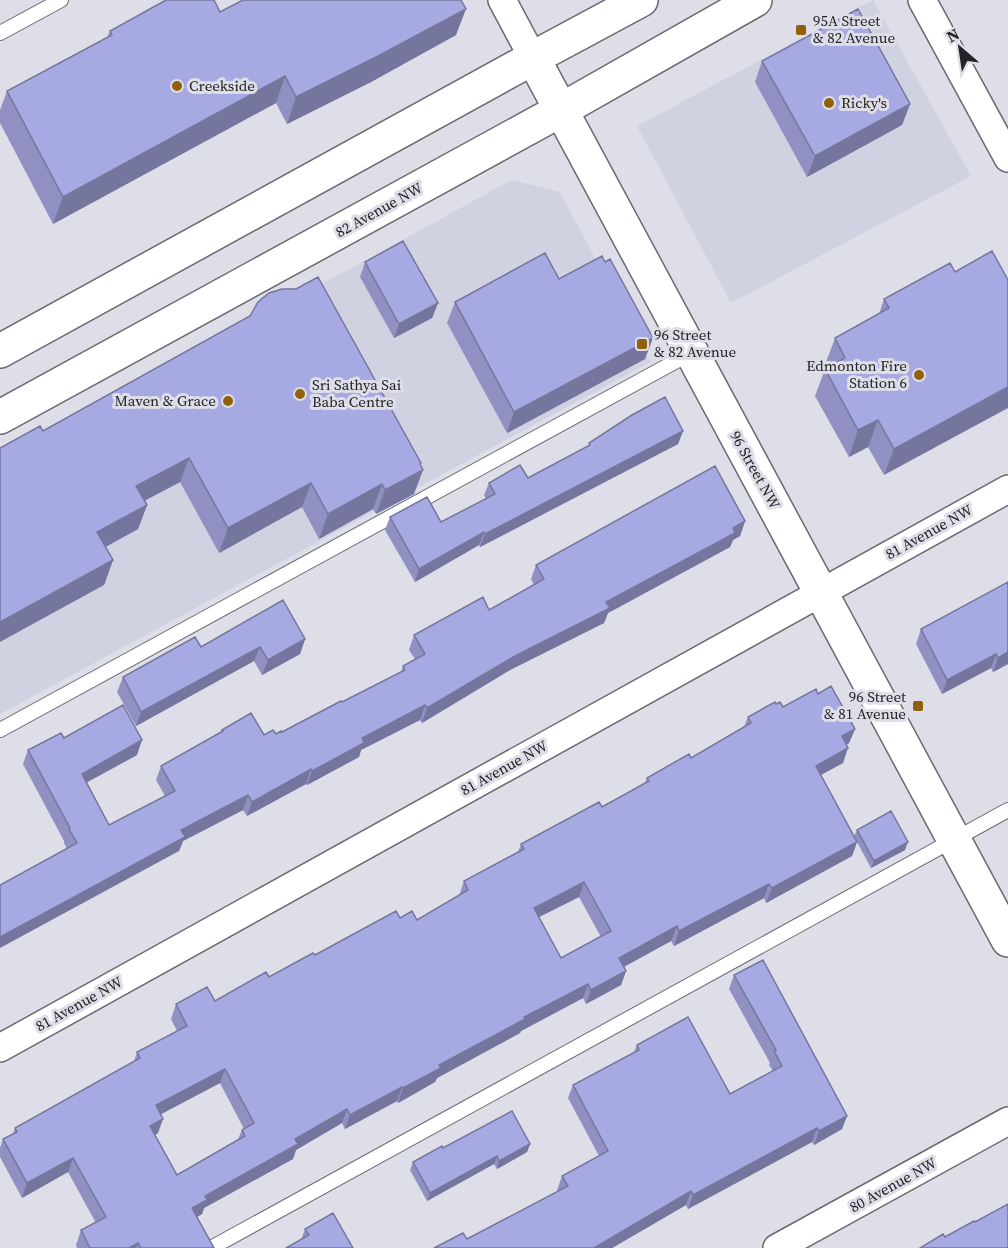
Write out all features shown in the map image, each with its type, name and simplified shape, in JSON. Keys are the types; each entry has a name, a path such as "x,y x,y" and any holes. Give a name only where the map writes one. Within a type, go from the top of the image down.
{"main road":[{"path":"0,351 641,0"},
{"name":"82 Avenue NW","path":"0,417 561,111 755,0"},
{"name":"96 Street NW","path":"533,58 1008,940"}],"street":[{"name":"96 Street NW","path":"502,0 533,58"},
{"path":"922,0 1008,158"},
{"name":"81 Avenue NW","path":"0,1048 1008,489"},
{"name":"80 Avenue NW","path":"777,1248 1008,1121"}],"lane":[{"path":"0,33 61,0"},
{"path":"0,730 691,353"},
{"path":"211,1248 1008,810"}],"shaded area":[{"path":"873,0 971,176 731,303 637,126"},
{"path":"512,180 560,192 650,362 0,714 0,460"}],"building":[{"path":"166,0 214,0 220,12 243,0 461,0 466,9 296,97 285,76 63,197 7,91 112,35 110,31"},
{"name":"Ricky's","path":"858,9 910,104 815,156 762,61"},
{"path":"403,241 438,303 399,324 365,262"},
{"name":"Edmonton Fire Station 6","path":"992,251 1008,280 1008,387 894,449 878,420 858,430 825,369 845,358 835,338 889,308 884,299 950,263 955,272"},
{"path":"545,253 559,279 602,256 605,262 610,259 653,338 514,412 455,302"},
{"path":"318,277 423,470 385,490 382,484 328,514 311,483 228,528 189,458 136,486 147,505 97,532 113,560 0,622 0,448 40,426 43,431 250,316 258,302 269,293 282,289 296,289"},
{"path":"665,397 683,431 485,534 484,532 419,569 390,517 427,497 441,522 495,494 489,483 520,465 528,478 590,445 589,443 632,415"},
{"path":"715,466 745,521 733,528 735,533 606,602 610,608 515,656 427,708 425,705 362,738 364,743 312,771 311,769 252,802 248,795 181,830 185,837 0,937 0,885 77,843 28,750 61,733 64,738 123,705 142,740 82,774 109,825 175,791 161,766 251,713 264,735 273,730 276,734 405,670 403,666 425,654 414,635 483,597 489,610 544,579 536,565"},
{"path":"1008,582 1008,652 998,658 996,654 947,680 921,629"},
{"path":"283,600 305,639 268,660 260,647 141,712 123,677 195,637 201,647"},
{"path":"831,686 855,729 842,736 848,748 816,766 857,842 772,888 769,884 679,931 677,926 619,958 626,971 591,990 588,984 439,1065 441,1068 350,1115 347,1109 295,1139 298,1144 205,1196 207,1200 192,1208 214,1248 141,1248 138,1243 129,1248 90,1248 81,1230 106,1217 73,1158 27,1183 3,1139 17,1132 15,1128 140,1058 137,1052 187,1026 176,1004 207,987 215,1001 266,972 269,977 313,953 315,955 396,911 400,918 412,911 417,920 468,890 464,881 524,849 521,844 599,802 602,807 649,781 647,778 689,754 691,758 751,723 748,717 775,702 776,704 780,702 783,707 816,689 818,694","holes":["584,882 611,931 561,958 534,908","225,1069 254,1123 242,1130 245,1136 177,1175 150,1126 163,1119 156,1105"]},
{"path":"891,811 908,842 874,861 857,830"},
{"path":"763,960 847,1116 819,1131 817,1128 693,1195 691,1191 594,1248 434,1248 463,1233 467,1239 568,1186 562,1176 608,1151 573,1085 639,1050 637,1045 688,1017 730,1094 782,1066 774,1051 776,1050 734,975"},
{"path":"512,1111 530,1144 499,1161 497,1156 430,1193 413,1162"},
{"path":"1008,1204 1008,1248 920,1248 943,1234 945,1237"},
{"path":"333,1213 353,1248 286,1248 309,1235 305,1229"}],"place":[{"name":"95A Street & 82 Avenue","path":"801,30"},
{"name":"Creekside","path":"177,86"},
{"name":"Ricky's","path":"829,103"},
{"name":"96 Street & 82 Avenue","path":"642,344"},
{"name":"Edmonton Fire Station 6","path":"919,375"},
{"name":"Sri Sathya Sai Baba Centre","path":"300,394"},
{"name":"Maven & Grace","path":"228,401"},
{"name":"96 Street & 81 Avenue","path":"918,706"}]}
